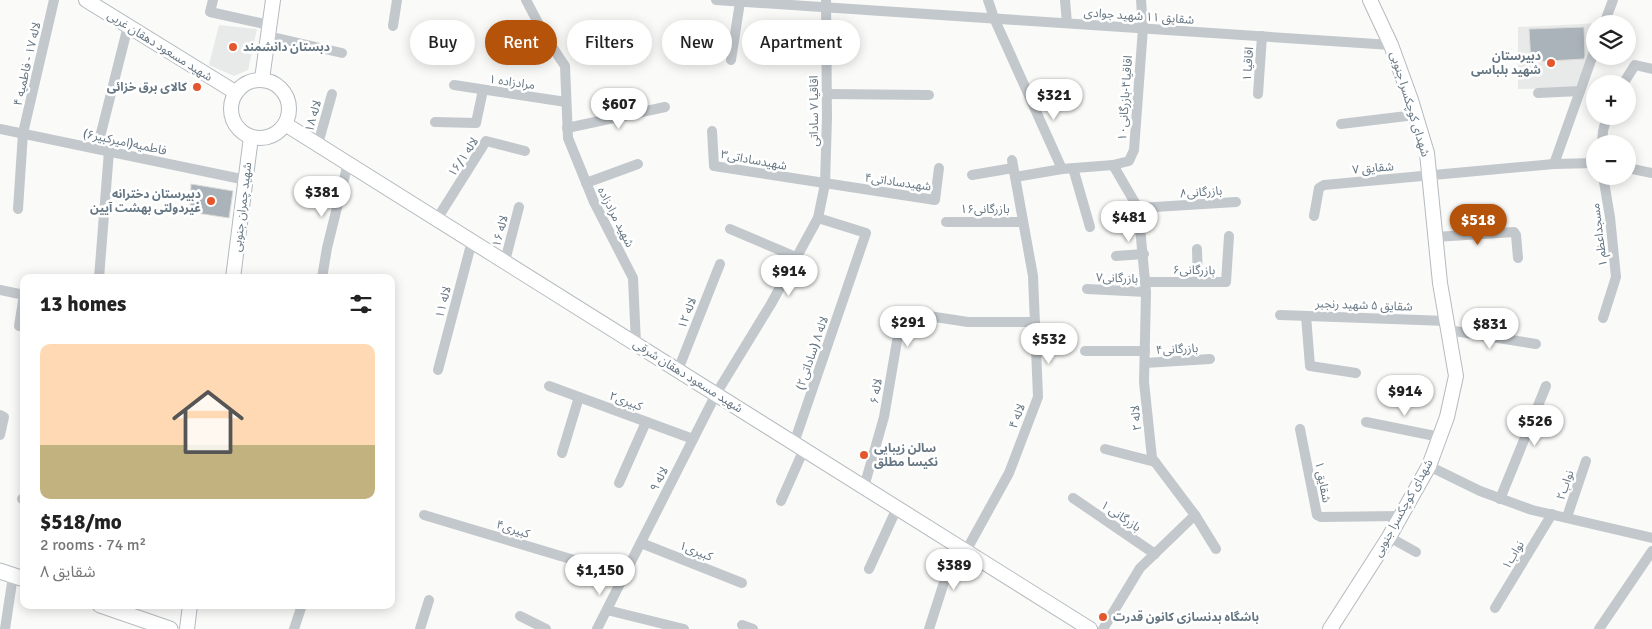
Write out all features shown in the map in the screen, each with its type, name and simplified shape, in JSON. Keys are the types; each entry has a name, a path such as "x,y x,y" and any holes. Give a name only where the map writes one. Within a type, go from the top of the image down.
{"main road":[{"path":"262,79 273,0"},
{"name":"شهدای کوچکسرا جنوبی","path":"1330,629 1389,537 1429,466 1447,417 1456,376 1440,283 1427,153 1391,45 1370,0"},
{"name":"شهید مسعود دهقان غربی","path":"95,2 128,26 235,92"},
{"path":"262,79 272,81 286,95 289,104 289,115 286,124 279,131 261,138 251,137 234,124 230,113 231,102 235,92 246,82 262,79"},
{"name":"شهید مسعود دهقان شرقی","path":"286,124 1090,629"},
{"name":"شهید چمران جنوبی","path":"234,274 251,137"},
{"path":"112,609 170,629"},
{"path":"187,629 190,609"}],"street":[{"name":"لاله ۱۷ - فاطمیه ۴","path":"18,209 23,134 54,0"},
{"path":"213,0 210,12 342,53"},
{"path":"393,26 397,0"},
{"name":"شهید مرادزاده","path":"526,0 545,36 565,66 568,138 594,202 633,278 636,344"},
{"name":"شقایق ۱۱ شهید جوادی","path":"716,0 826,4 994,18 1391,45"},
{"path":"988,0 994,18 1068,168 1090,227"},
{"path":"1065,0 1067,23"},
{"path":"1141,0 1143,28"},
{"path":"1607,15 1612,0"},
{"path":"732,54 740,2"},
{"name":"اقاقیا ۷ ساداتی","path":"796,257 818,218 825,184 826,4"},
{"path":"97,149 128,26"},
{"name":"اقاقیا۳-بازرگانی۱۰","path":"972,175 1013,168 1068,168 1113,165 1129,161 1134,150 1143,28"},
{"name":"اقاقیا ۱","path":"1258,94 1262,36"},
{"path":"1554,164 1589,65"},
{"path":"1629,75 1635,65 1652,69"},
{"name":"مرادزاده ۱","path":"454,85 566,102"},
{"path":"435,122 476,123 483,90"},
{"path":"1538,93 1580,91"},
{"name":"لاله ۱۸","path":"318,144 332,94"},
{"path":"827,94 929,95"},
{"path":"567,128 665,107"},
{"path":"1341,124 1415,115"},
{"name":"فاطمیه(امیرکبیر۶)","path":"0,129 246,180"},
{"name":"شهیدساداتی۳","path":"712,131 714,166 825,184"},
{"name":"لاله ۱۶/۱","path":"437,219 486,141 526,151"},
{"path":"99,274 110,151"},
{"name":"شقایق ۷","path":"1314,216 1319,188 1324,185 1586,162"},
{"path":"323,274 327,248 348,163"},
{"path":"586,183 638,164"},
{"name":"لاله ۲","path":"1113,165 1138,208 1144,254 1144,382 1152,458 1195,515 1216,549"},
{"name":"شهیدساداتی۴","path":"825,184 935,200 940,168"},
{"name":"لاله ۴","path":"929,629 961,548 1009,473 1038,397 1033,276 1013,168"},
{"path":"1636,169 1652,172"},
{"name":"مسجداعظم ۱","path":"1603,318 1616,277 1610,216 1605,185"},
{"name":"بازرگانی۸","path":"1138,208 1236,202"},
{"name":"لاله ۱۶","path":"505,261 519,207"},
{"name":"لاله ۸ (ساداتی۲)","path":"799,446 866,233 818,218"},
{"name":"بازرگانی۱۶","path":"946,222 1023,222"},
{"path":"730,229 796,257"},
{"path":"1436,237 1514,232 1516,235 1518,258"},
{"name":"بازرگانی۶","path":"1145,287 1198,282 1226,282 1229,236"},
{"name":"لاله ۱۱","path":"438,370 472,241"},
{"path":"1198,249 1198,282"},
{"path":"1116,256 1144,254"},
{"name":"لاله ۹","path":"597,629 716,394 771,304 796,257"},
{"name":"لاله ۱۲","path":"678,370 720,264"},
{"name":"بازرگانی۷","path":"1087,290 1145,287"},
{"path":"0,290 20,294"},
{"name":"لاله ۶","path":"864,487 884,417 902,312 968,322 1035,322"},
{"name":"شقایق ۵ شهید رنجبر","path":"1280,315 1447,326 1536,344"},
{"path":"1306,316 1310,366 1356,373"},
{"path":"19,326 20,320"},
{"path":"1085,351 1145,351"},
{"name":"بازرگانی۴","path":"1145,363 1210,359"},
{"name":"کبیری۲","path":"550,386 693,439"},
{"path":"1500,499 1546,386"},
{"path":"562,453 579,397"},
{"path":"0,415 4,417 0,435"},
{"path":"619,483 646,422"},
{"path":"1366,422 1440,437"},
{"name":"شقایق ۱","path":"1300,429 1317,515 1321,518 1401,516"},
{"path":"781,501 799,446"},
{"path":"1105,449 1155,462"},
{"name":"نواب۲","path":"1567,517 1586,461"},
{"path":"1429,466 1500,499 1532,510 1652,538"},
{"name":"بازرگانی ۱","path":"1073,498 1154,554"},
{"path":"868,568 896,508"},
{"name":"نواب۱","path":"1495,608 1552,514"},
{"name":"کبیری۴","path":"424,515 624,575"},
{"path":"1103,629 1140,568 1195,515"},
{"path":"1389,537 1416,552"},
{"name":"کبیری۱","path":"641,543 742,583"},
{"path":"1599,629 1652,551"},
{"path":"5,629 12,575"},
{"path":"420,629 429,600"},
{"path":"294,629 301,609"},
{"path":"606,610 684,629"},
{"path":"520,616 546,629"},
{"path":"742,625 753,629"}],"shaded area":[{"name":"دبیرستان شهید بلباسی","path":"1586,24 1586,61 1575,88 1518,89 1518,27"},
{"name":"دبستان دانشمند","path":"219,25 257,29 248,70 234,76 209,65"}],"building":[{"path":"1584,27 1584,59 1531,62 1529,29"},
{"name":"دبیرستان دخترانه غیردولتی بهشت آیین","path":"191,184 233,191 229,218 190,212"}],"place":[{"name":"دبستان دانشمند","path":"233,47"},
{"name":"دبیرستان شهید بلباسی","path":"1551,63"},
{"name":"کالای برق خزائی","path":"197,87"},
{"name":"دبیرستان دخترانه غیردولتی بهشت آیین","path":"211,201"},
{"name":"سالن زیبایی نکیسا مطلق","path":"864,455"},
{"name":"باشگاه بدنسازی کانون قدرت","path":"1103,617"}]}
